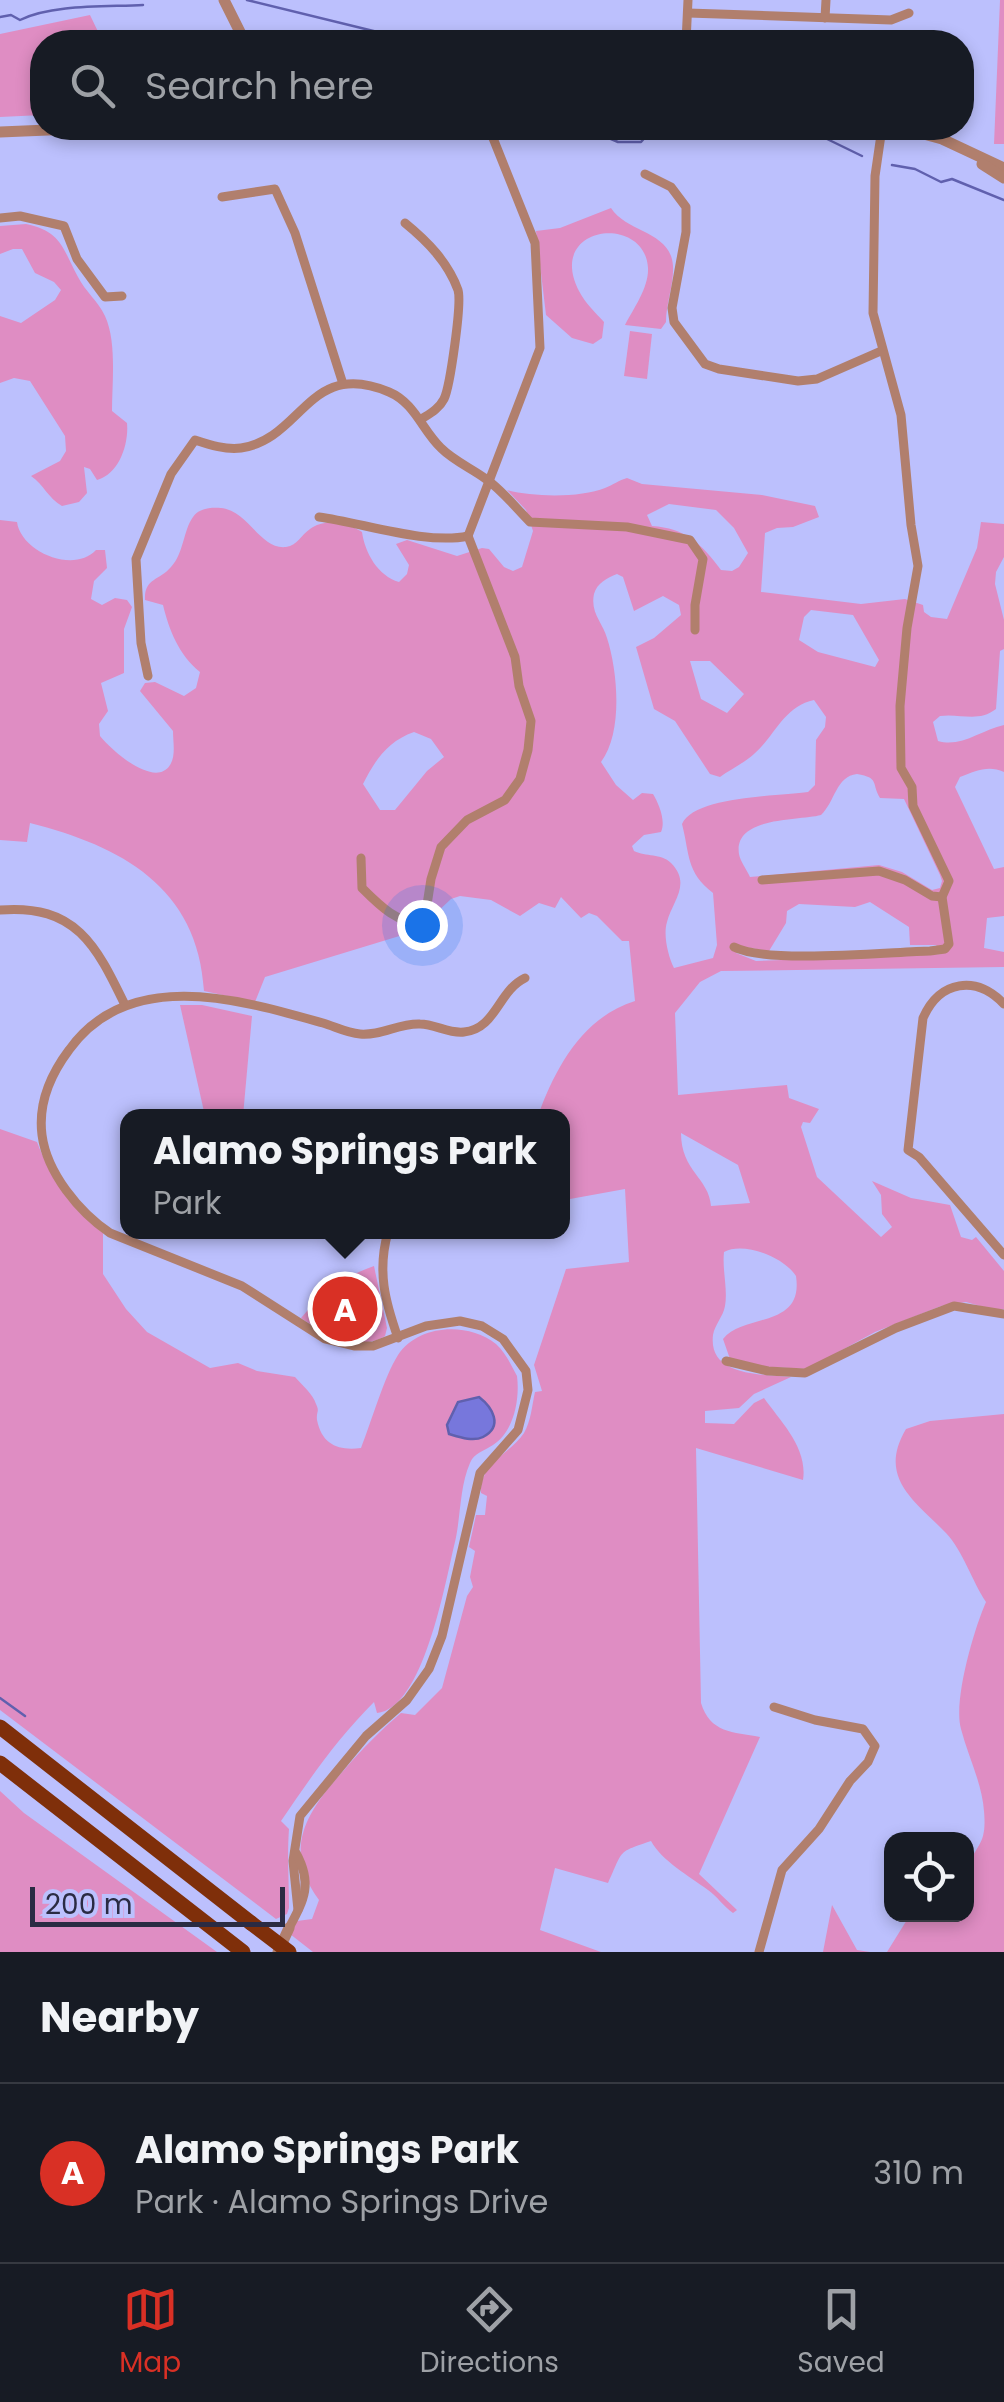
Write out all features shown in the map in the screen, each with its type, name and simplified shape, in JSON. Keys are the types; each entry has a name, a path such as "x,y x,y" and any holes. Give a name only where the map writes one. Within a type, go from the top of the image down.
{"highway":[{"path":"0,1727 289,1952"},
{"path":"0,1763 239,1949"}],"street":[{"path":"224,0 239,30"},
{"path":"687,30 688,0"},
{"path":"825,18 826,0"},
{"path":"688,13 890,20 909,13"},
{"path":"0,132 30,131"},
{"path":"361,858 362,888 408,924 424,924 440,846 466,820 505,800 520,779 528,750 531,721 518,686 515,657 468,536 537,359 540,318 535,243 493,140"},
{"path":"734,947 753,955 945,949 949,944 942,897 949,881 913,806 912,787 900,768 900,706 907,628 918,566 910,525 901,415 873,313 875,176 880,140"},
{"path":"933,140 1004,178"},
{"path":"944,140 1004,168"},
{"path":"645,174 671,187 686,207 686,232 672,308 674,322 704,364 798,381 817,378 881,350"},
{"path":"222,198 275,189 295,232 343,384"},
{"path":"0,218 20,216 64,226 78,259 104,297 122,296"},
{"path":"405,223 426,240 450,273 460,299 446,393 437,408 420,420"},
{"path":"148,676 141,643 136,560 171,474 195,440 238,449 254,444 285,426 316,395 343,384 387,391 399,397 439,446 488,480 530,522 628,528 690,540 703,559 695,630"},
{"path":"319,516 452,540 468,536"},
{"path":"762,880 879,871 942,897"},
{"path":"0,910 43,912 78,929 98,950 125,1005"},
{"path":"120,1238 87,1214 50,1164 41,1131 44,1101 53,1076 80,1036 125,1005 154,996 182,994 302,1018 354,1033 374,1034 422,1024 465,1032 488,1022 511,988 524,978"},
{"path":"1004,1004 980,986 962,984 940,993 928,1006 923,1018 908,1150 919,1156 1004,1255"},
{"path":"121,1239 253,1292 324,1339 364,1347 426,1326 450,1321 470,1323 492,1332 512,1348 526,1372 528,1390 516,1436 480,1473 442,1636 429,1669 406,1700 366,1736 307,1804 296,1829 296,1854 306,1900 278,1952"},
{"path":"387,1239 382,1285 398,1338"},
{"path":"726,1361 768,1371 806,1373 896,1328 954,1306 1004,1314"},
{"path":"759,1952 782,1870 819,1829 850,1781 868,1762 874,1746 863,1729 815,1720 774,1706"}],"shaded area":[{"path":"1000,0 1004,0 1004,144 994,144"},
{"path":"90,15 97,30 30,30 30,116 0,117 0,34"},
{"path":"611,208 627,223 665,246 673,266 672,280 666,322 661,329 625,325 646,283 648,268 643,250 631,239 616,234 600,234 585,240 575,252 572,269 581,295 604,322 602,338 593,344 572,338 546,315 536,231 560,228"},
{"path":"26,224 47,231 60,243 105,316 112,350 112,411 127,423 124,449 117,465 97,480 84,467 87,493 79,502 62,506 31,476 60,461 66,451 65,436 30,381 14,378 0,383 0,316 21,323 55,300 61,290 35,273 22,249 0,254 0,226"},
{"path":"630,331 652,334 647,379 624,376"},
{"path":"627,478 642,484 762,495 815,506 819,517 765,533 761,592 861,604 905,599 923,605 924,612 931,617 947,619 977,548 981,522 1004,524 1004,557 995,584 1004,620 996,709 976,717 940,716 933,722 938,741 946,743 1004,725 1004,772 977,771 960,777 955,787 994,869 1004,867 1004,916 987,918 984,948 1004,952 1004,967 721,971 700,982 675,1013 678,1095 787,1085 789,1098 819,1109 810,1123 803,1122 801,1127 817,1177 881,1237 892,1227 882,1214 881,1195 872,1181 911,1198 950,1205 961,1237 976,1237 1004,1271 1004,1309 966,1302 941,1306 875,1332 807,1369 754,1366 730,1359 723,1339 732,1331 770,1318 791,1305 796,1276 763,1253 742,1248 724,1252 725,1306 713,1335 719,1359 740,1371 791,1377 754,1394 739,1408 705,1411 705,1423 734,1424 764,1398 792,1436 803,1468 803,1480 696,1448 701,1703 717,1726 760,1737 699,1874 737,1910 733,1913 669,1862 651,1841 623,1853 608,1883 555,1868 540,1930 601,1952 313,1952 290,1934 297,1921 312,1919 319,1900 302,1863 301,1847 310,1815 332,1784 379,1733 401,1713 415,1715 442,1688 467,1596 473,1587 470,1577 475,1551 469,1547 476,1515 485,1515 487,1496 481,1493 482,1482 490,1466 524,1433 535,1392 542,1391 534,1365 566,1269 629,1262 625,1189 570,1199 570,1109 541,1109 573,1046 600,1019 635,1001 629,941 622,941 597,916 589,913 581,918 561,897 555,908 539,903 520,916 491,900 460,896 434,915 420,941 406,934 265,977 255,1002 204,991 199,955 187,924 170,898 149,877 95,844 30,823 27,842 0,840 0,520 17,522 28,542 62,560 105,550 107,568 94,581 91,599 102,605 115,598 127,600 132,607 124,629 124,673 101,683 108,711 99,724 100,736 134,765 154,773 163,771 172,761 173,731 140,691 145,683 155,682 184,696 196,688 200,672 176,642 163,605 145,600 145,593 175,561 190,523 199,512 214,508 230,510 269,542 286,547 322,524 350,526 362,532 369,555 379,569 399,582 409,565 396,544 407,540 457,556 489,549 504,567 513,571 522,567 533,531 526,510 507,490 570,495 608,487","holes":["669,504 716,510 734,528 748,553 739,567 721,570 692,539 652,526 647,515","617,574 623,577 634,611 663,596 679,605 681,615 654,638 636,647 654,709 675,721 710,774 720,777 750,757 787,715 804,703 814,700 826,717 825,727 816,740 815,785 808,792 719,803 690,815 682,824 693,870 713,893 717,945 713,958 674,968 666,927 679,893 680,878 667,860 634,851 632,846 644,835 661,832 659,808 653,794 642,793 633,800 616,785 601,762 613,735 616,685 611,652 593,601 597,587","811,610 853,615 879,660 875,667 818,652 799,640 804,617","690,661 710,661 744,694 727,713 701,699","414,732 431,739 444,757 395,810 380,810 363,784 390,746","850,776 872,779 880,798 904,799 940,875 940,888 932,890 902,872 879,865 750,877 739,854 746,833 770,822 821,815 840,784","870,902 909,927 910,945 936,945 942,954 756,961 736,953 739,946 769,951 786,923 787,911 799,904 855,907","681,1133 738,1165 750,1203 711,1206 682,1146"]},
{"path":"180,1005 202,1005 252,1016 244,1109 203,1109"},
{"path":"0,1129 37,1142 64,1192 103,1233 103,1274 147,1332 210,1368 238,1363 257,1371 295,1377 315,1400 319,1429 333,1444 361,1448 398,1355 418,1337 431,1332 458,1330 485,1337 503,1351 517,1376 511,1424 500,1439 474,1457 466,1473 445,1588 429,1642 407,1691 393,1706 377,1713 374,1702 325,1759 281,1821 289,1829 289,1908 287,1914 276,1919 0,1710"},
{"path":"374,1266 387,1328 385,1336 353,1342 330,1335 301,1318 333,1287"},
{"path":"479,1397 494,1417 489,1433 475,1439 449,1434 447,1425 458,1402"},
{"path":"1004,1414 1004,1952 887,1952 906,1922 974,1922 974,1854 985,1822 981,1790 959,1717 966,1665 986,1602 952,1540 904,1487 896,1461 906,1429 930,1421"},
{"path":"0,1791 24,1813 217,1952 0,1952"},
{"path":"832,1905 857,1950 870,1952 823,1952"}],"waterway":[{"path":"247,0 369,30"},
{"path":"0,17 11,15 20,20 63,9 143,5"},
{"path":"613,140 643,140"},
{"path":"829,140 862,156"},
{"path":"892,165 915,169 941,182 952,179 1004,200"},
{"path":"0,1698 25,1716"}],"place":[{"name":"Alamo Springs Park","path":"345,1309"}]}
